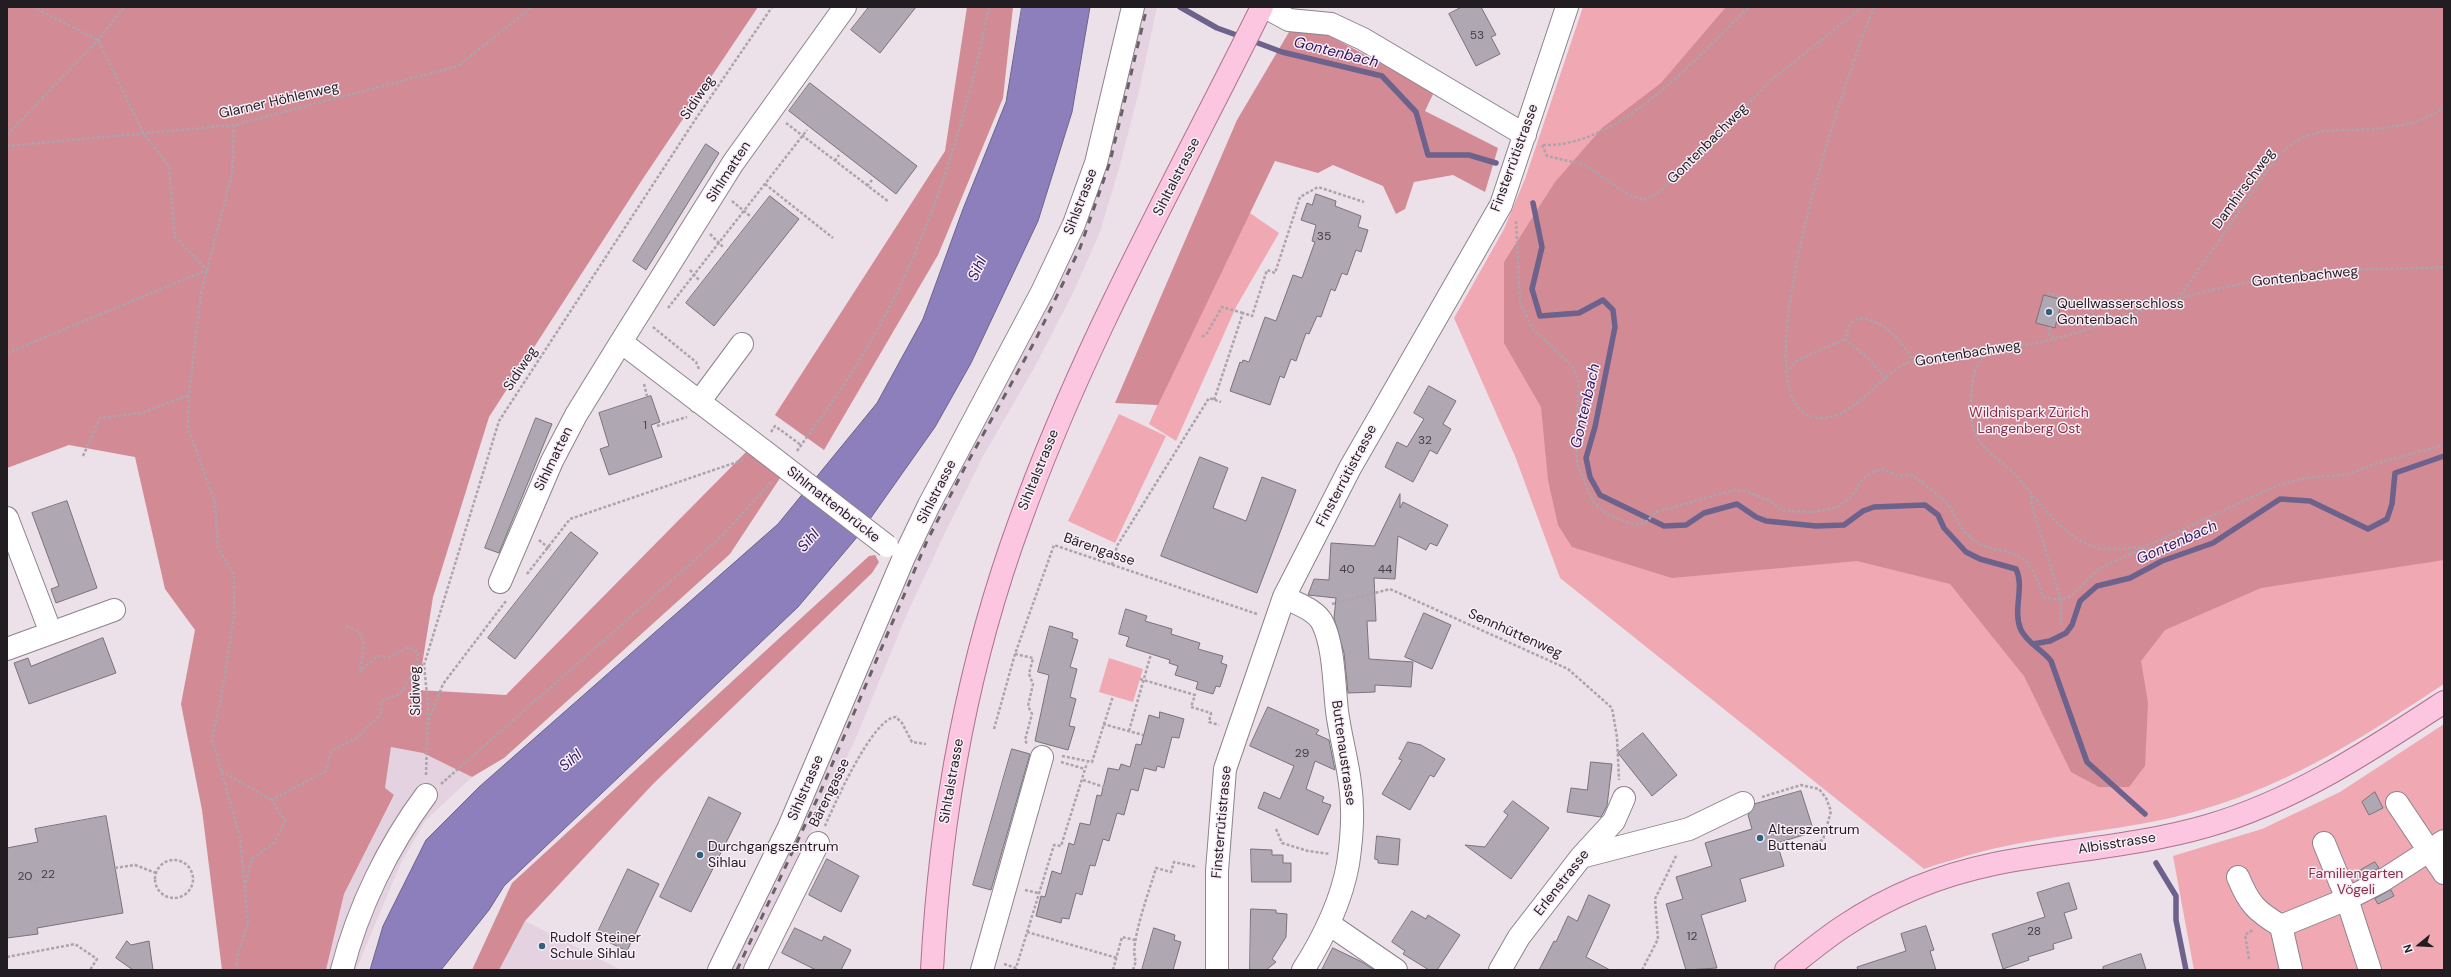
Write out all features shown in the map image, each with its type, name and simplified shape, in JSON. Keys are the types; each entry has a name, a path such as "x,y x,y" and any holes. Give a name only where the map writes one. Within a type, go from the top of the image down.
{"main road":[{"name":"Sihltalstrasse","path":"932,970 939,867 951,786 982,642 1000,580 1032,486 1080,373 1111,306 1262,7"},
{"name":"Albisstrasse","path":"1786,970 1842,926 1875,907 1928,884 1992,865 2162,836 2208,826 2259,808 2324,777 2444,702"}],"street":[{"name":"Sihlmatten","path":"505,589 552,461 576,415 733,163 845,7"},
{"name":"Sihlstrasse","path":"719,970 789,827 896,552 930,505 1042,292 1074,224 1096,163 1133,7"},
{"path":"1265,7 1289,20 1331,24 1363,39 1534,140"},
{"name":"Finsterrütistrasse","path":"1217,970 1217,871 1225,769 1284,597 1350,468 1501,205 1534,140 1567,7"},
{"path":"622,342 696,408 757,454"},
{"path":"696,408 742,344"},
{"name":"Sihlmattenbrücke","path":"757,454 896,552"},
{"path":"7,518 51,633"},
{"name":"Buttenaustrasse","path":"1284,597 1313,612 1323,623 1328,640 1338,722 1350,783 1352,826 1348,858 1340,898 1329,924 1303,970"},
{"path":"7,648 114,610"},
{"path":"991,967 1044,753"},
{"path":"342,970 367,898 403,826 426,795"},
{"name":"Erlenstrasse","path":"1500,970 1520,937 1581,857 1614,821 1624,798"},
{"path":"1581,857 1689,829 1744,803"},
{"path":"2397,804 2436,846 2444,873"},
{"path":"755,970 818,842"},
{"path":"2324,843 2347,899 2370,970"},
{"path":"2277,923 2347,899 2382,881 2436,846"},
{"path":"2238,877 2248,900 2277,923 2291,970"},
{"path":"1329,924 1396,970"}],"path":[{"path":"33,7 98,40 144,134 169,166 175,237 207,270"},
{"path":"7,135 98,40 124,7"},
{"name":"Glarner Höhlenweg","path":"7,146 234,125 458,66 532,7"},
{"name":"Sidiweg","path":"426,795 426,728 428,705 424,665 499,421 695,120 772,7"},
{"path":"1534,140 1555,146 1578,140 1618,122 1660,93 1749,7"},
{"name":"Gontenbachweg","path":"1534,140 1547,156 1558,160 1585,165 1636,199 1645,200 1658,193 1706,149 1770,81 1863,7"},
{"name":"Gontenbachweg","path":"1874,7 1863,33 1827,144 1802,239 1786,332 1785,373 1789,390 1799,410 1818,418 1831,418 1844,412 1913,360 1985,352 2056,338 2098,326 2178,299 2266,279 2344,271 2444,267"},
{"name":"Damhirschweg","path":"2178,299 2277,157 2294,142 2305,136 2326,130 2385,127 2416,122 2444,107"},
{"path":"784,121 889,202"},
{"path":"234,125 232,174 201,293 188,394 188,428 215,504 218,548 234,575 234,618 221,698 212,739 240,837 248,923 236,960 238,970"},
{"path":"667,309 807,130"},
{"path":"835,161 839,155"},
{"path":"867,186 872,180"},
{"path":"765,184 833,238"},
{"path":"1202,337 1207,333 1222,307 1252,316 1267,270 1276,273 1300,197 1318,187 1364,202"},
{"path":"736,203 750,216"},
{"path":"1517,238 1520,302 1532,328 1572,367 1579,382 1576,428 1577,464 1593,502 1608,515 1636,525 1646,522 1656,512 1734,490 1746,491 1770,501 1783,512 1826,510 1838,506 1852,496 1862,480 1873,472 1882,469 1899,476 1912,475 1947,505 1967,534 1982,544 2021,556 2035,572 2043,597 2061,600 2071,596 2100,568 2143,546 2278,485 2307,478 2348,474 2378,463 2444,445"},
{"path":"720,242 724,248"},
{"path":"7,353 207,270"},
{"path":"694,274 699,280"},
{"path":"2047,293 2059,298 2088,304 2098,326"},
{"path":"1214,400 1243,313"},
{"path":"1846,339 1850,324 1859,318 1870,318 1899,339 1913,360"},
{"path":"649,332 658,321"},
{"path":"2050,327 2049,334 2056,338"},
{"path":"1785,373 1798,360 1846,339"},
{"path":"1846,339 1870,360 1886,379"},
{"path":"1985,352 1973,374 1970,418 1972,429 1979,440 2003,466 2020,481 2031,496 2064,530 2078,540 2099,548 2143,546"},
{"path":"83,456 100,418 142,413 188,394"},
{"path":"1112,565 1117,546 1210,398 1221,402"},
{"path":"657,426 696,408"},
{"path":"775,426 801,445"},
{"path":"522,580 570,519 757,454"},
{"path":"2031,496 2032,506 2061,600 2061,625"},
{"name":"Bärengasse","path":"994,729 1015,654 1054,545 1276,620"},
{"path":"548,547 551,550"},
{"path":"426,728 444,684 497,612 505,589"},
{"name":"Sennhüttenweg","path":"1313,612 1335,602 1390,589 1568,669 1612,708 1617,737 1617,773 1624,798"},
{"path":"497,612 500,615"},
{"path":"272,800 326,771 331,751 358,738 381,714 381,701 400,694 416,667 418,652 409,646 389,657 377,656 360,672 364,645 359,631 346,626"},
{"path":"1015,654 1033,658 1029,674 1033,684 1028,706 1032,714 1025,740 1028,746 1044,753 1092,762 1113,696"},
{"path":"1129,731 1151,654"},
{"path":"416,667 424,665"},
{"path":"1140,680 1195,695 1192,707 1212,713 1210,722"},
{"name":"Bärengasse","path":"818,842 848,773 886,721 896,717 902,723 912,742 926,744"},
{"path":"1104,724 1144,735"},
{"path":"991,967 1016,968 1054,845 1061,846 1078,786 1083,780 1087,762"},
{"path":"1072,766 1085,769"},
{"path":"221,771 272,800 285,821 274,843 252,859 245,886"},
{"path":"1083,780 1104,787"},
{"path":"1744,803 1801,785 1819,789 1826,798 1831,812 1823,840 1791,850"},
{"path":"1276,829 1282,843 1308,851 1348,858"},
{"path":"1642,970 1658,939 1655,899 1689,829"},
{"path":"175,860 187,865 191,870 193,882 190,888 181,897 169,897 163,895 155,885 156,873 163,863 175,860"},
{"path":"1133,970 1136,961 1133,956 1135,940 1156,868 1171,872 1174,862 1217,871"},
{"path":"115,868 135,865 156,873"},
{"path":"29,882 44,880"},
{"path":"2249,959 2245,934 2277,923"},
{"path":"1027,932 1117,958"},
{"path":"1113,970 1122,937 1135,940"},
{"path":"7,957 75,944 97,959 90,970"}],"shaded area":[{"path":"1141,7 1157,7 1140,86 1120,165 1100,232 1073,293 1033,370 982,458 943,537 906,616 855,740 744,970 729,970 907,571 1047,300"},
{"path":"391,747 423,753 472,777 425,821 400,865 356,970 326,970 344,894 394,796 385,789"},
{"name":"Rudolf Steiner Schule Sihlau","path":"525,921 621,970 499,970"}],"green space":[{"path":"7,7 758,7 642,180 489,417 433,597 418,690 506,695 747,451 780,478 730,554 504,758 472,777 423,753 391,747 385,788 394,795 344,894 326,970 222,970 202,810 181,704 195,630 165,589 135,457 69,445 7,468"},
{"path":"967,7 1013,7 1003,98 938,255 824,450 775,415 945,151"},
{"name":"Wildnispark Zürich Langenberg Ost","path":"1583,7 2444,7 2444,684 2329,756 2268,786 2237,798 2204,809 2162,820 2005,846 1964,856 1924,869 1560,578 1515,456 1454,318 1504,229 1525,179"},
{"name":"Wildnispark Zürich Langenberg Ost","path":"1726,7 2444,7 2444,560 2261,588 2165,630 2141,661 2148,703 2145,766 2129,787 2099,787 2071,772 2024,676 1950,584 1857,561 1672,578 1572,547 1558,525 1548,480 1541,407 1504,343 1504,262 1555,182 1602,128 1661,83"},
{"path":"1317,29 1434,92 1425,111 1498,148 1485,192 1453,175 1414,182 1405,209 1396,214 1383,186 1333,165 1318,173 1275,161 1158,405 1115,403 1237,120 1289,32"},
{"path":"1244,209 1279,233 1236,307 1176,441 1149,424"},
{"path":"1119,414 1166,436 1115,543 1068,521"},
{"path":"875,555 879,562 872,573 654,783 525,921 499,970 472,970 512,883 869,556"},
{"path":"1109,658 1143,669 1133,702 1099,692"},
{"name":"Familiengarten Vögeli","path":"2444,724 2444,970 2194,970 2173,856 2262,829 2340,792"}],"water":[{"name":"Sihl","path":"1022,7 1090,7 1072,112 1038,221 971,363 935,427 858,536 798,607 504,886 489,910 441,970 370,970 383,926 426,840 479,787 778,524 877,403 923,319 963,209 1006,102"}],"building":[{"path":"869,7 916,7 880,53 851,30"},
{"path":"1462,7 1481,7 1496,35 1491,37 1500,54 1476,66 1449,14"},
{"path":"810,83 917,166 896,194 789,111"},
{"path":"706,144 719,153 646,270 633,261"},
{"path":"1316,194 1336,201 1335,206 1361,216 1358,227 1368,230 1361,252 1356,250 1347,275 1342,273 1335,291 1331,289 1321,317 1317,316 1309,334 1306,333 1296,361 1291,359 1284,378 1280,376 1270,405 1230,391 1240,362 1242,363 1243,360 1249,362 1265,317 1276,321 1293,275 1302,278 1315,242 1312,241 1316,225 1301,220 1307,203 1312,205"},
{"path":"770,196 799,219 714,326 686,303"},
{"name":"Quellwasserschloss Gontenbach","path":"2044,295 2062,300 2055,328 2036,323"},
{"path":"1429,386 1456,401 1443,424 1451,429 1437,454 1430,450 1413,482 1385,467 1397,442 1407,447 1424,419 1414,413"},
{"path":"651,396 660,422 651,425 662,457 609,475 600,449 609,446 599,413"},
{"path":"536,418 552,424 499,553 485,548"},
{"path":"1200,457 1228,468 1213,508 1246,521 1262,477 1296,490 1257,593 1161,556"},
{"path":"1400,494 1400,508 1403,502 1448,525 1437,546 1430,543 1426,550 1398,536 1395,579 1374,578 1376,621 1367,621 1369,659 1413,662 1411,687 1375,685 1375,692 1348,693 1344,653 1334,618 1336,598 1308,595 1314,579 1329,580 1331,543 1374,546"},
{"path":"67,501 97,588 56,603 51,589 59,586 32,513"},
{"path":"571,532 598,553 515,659 488,638"},
{"path":"1126,609 1147,616 1145,621 1172,629 1171,634 1200,643 1198,649 1223,656 1221,663 1227,665 1220,687 1216,686 1213,694 1196,689 1198,682 1175,675 1178,666 1169,663 1170,660 1126,646 1129,637 1119,634"},
{"path":"1424,613 1451,625 1432,669 1405,657"},
{"path":"1050,626 1073,633 1072,638 1078,640 1070,667 1077,669 1070,697 1076,699 1069,726 1075,727 1068,750 1035,741 1049,675 1038,672"},
{"path":"103,638 116,673 29,704 14,663 28,658 31,666"},
{"path":"1268,707 1319,730 1316,734 1329,740 1335,770 1315,761 1306,789 1324,797 1322,802 1331,805 1318,835 1258,808 1264,792 1280,799 1294,766 1250,746"},
{"path":"1160,712 1184,719 1179,738 1172,737 1164,768 1157,766 1156,771 1144,768 1138,791 1131,789 1124,815 1117,813 1109,841 1103,839 1095,866 1090,865 1082,895 1076,893 1069,919 1062,918 1061,923 1036,916 1041,896 1045,897 1052,871 1061,874 1069,843 1074,845 1080,823 1090,825 1097,795 1101,796 1108,768 1119,770 1121,764 1130,767 1136,744 1141,745 1149,715 1159,718"},
{"path":"1643,733 1677,775 1652,796 1618,753"},
{"path":"1408,742 1421,745 1445,759 1434,777 1430,775 1410,810 1382,794 1402,760 1399,759"},
{"path":"1012,749 1030,754 991,890 973,885"},
{"path":"1591,762 1612,764 1607,806 1601,817 1567,812 1571,788 1587,790"},
{"name":"Alterszentrum Buttenau","path":"1801,791 1814,832 1777,843 1784,866 1740,879 1746,901 1701,915 1717,968 1686,970 1666,904 1683,899 1676,877 1712,866 1705,843 1752,829 1748,815 1755,804"},
{"path":"2375,792 2383,808 2369,815 2362,802"},
{"name":"Durchgangszentrum Sihlau","path":"709,797 741,813 691,912 660,897"},
{"path":"1513,801 1549,828 1511,879 1465,845 1485,847 1508,815 1504,812"},
{"path":"106,816 123,913 37,928 38,934 7,938 7,848 38,842 35,829"},
{"path":"1377,836 1400,839 1398,865 1378,863 1378,860 1375,859"},
{"path":"1251,849 1272,850 1272,855 1283,855 1283,863 1291,863 1291,882 1252,882"},
{"path":"827,859 859,876 841,912 809,895"},
{"path":"2375,862 2379,868 2364,876 2361,870"},
{"path":"628,869 659,884 627,951 596,936"},
{"path":"2069,883 2077,909 2064,913 2072,938 2053,944 2054,949 2028,957 2029,960 2003,969 1992,934 2045,917 2037,893"},
{"path":"2391,890 2394,896 2378,904 2375,899"},
{"path":"1589,895 1610,905 1586,957 1610,970 1539,970 1554,941 1556,942 1568,916 1577,921"},
{"path":"1251,909 1276,910 1276,913 1287,914 1286,937 1272,959 1276,962 1266,970 1250,970"},
{"path":"1412,911 1426,919 1428,915 1460,935 1437,970 1429,970 1403,954 1405,951 1392,942"},
{"path":"1926,926 1934,950 1930,951 1936,970 1858,970 1857,967 1906,951 1901,934"},
{"path":"795,928 822,941 824,936 851,950 841,970 816,970 782,953"},
{"path":"1154,928 1175,935 1174,940 1181,942 1173,970 1142,970"},
{"path":"127,941 131,945 149,941 153,970 133,970 116,958"},
{"path":"1333,948 1362,962 1374,970 1322,970"},
{"path":"2141,954 2146,970 2103,970 2103,967"}],"waterway":[{"name":"Gontenbach","path":"1180,7 1217,28 1242,37"},
{"name":"Gontenbach","path":"1250,40 1282,52 1382,76 1416,112 1428,155 1469,155 1496,163"},
{"name":"Gontenbach","path":"1533,203 1542,247 1532,289 1540,316 1579,313 1603,300 1613,310 1615,327 1595,427 1586,458 1590,477 1600,495 1664,526 1686,525 1704,513 1737,504 1756,517 1766,521 1816,526 1844,525 1863,511 1874,507 1925,505 1938,515 1944,528 1966,552 1980,559 2016,569 2019,583 2018,615 2021,630 2027,639 2051,661 2087,762 2145,814"},
{"name":"Gontenbach","path":"2033,644 2050,641 2066,633 2072,625 2080,601 2097,586 2130,578 2162,561 2213,543 2280,499 2310,501 2368,529 2387,519 2392,504 2395,473 2444,456"},
{"path":"2156,863 2176,896 2176,920 2186,970"}],"railway":[{"path":"737,970 820,793 927,541 964,469 1036,339 1080,248 1110,162 1147,7"}],"place":[{"name":"Quellwasserschloss Gontenbach","path":"2049,312"},
{"name":"Alterszentrum Buttenau","path":"1760,838"},
{"name":"Durchgangszentrum Sihlau","path":"700,855"},
{"name":"Rudolf Steiner Schule Sihlau","path":"542,946"}]}
